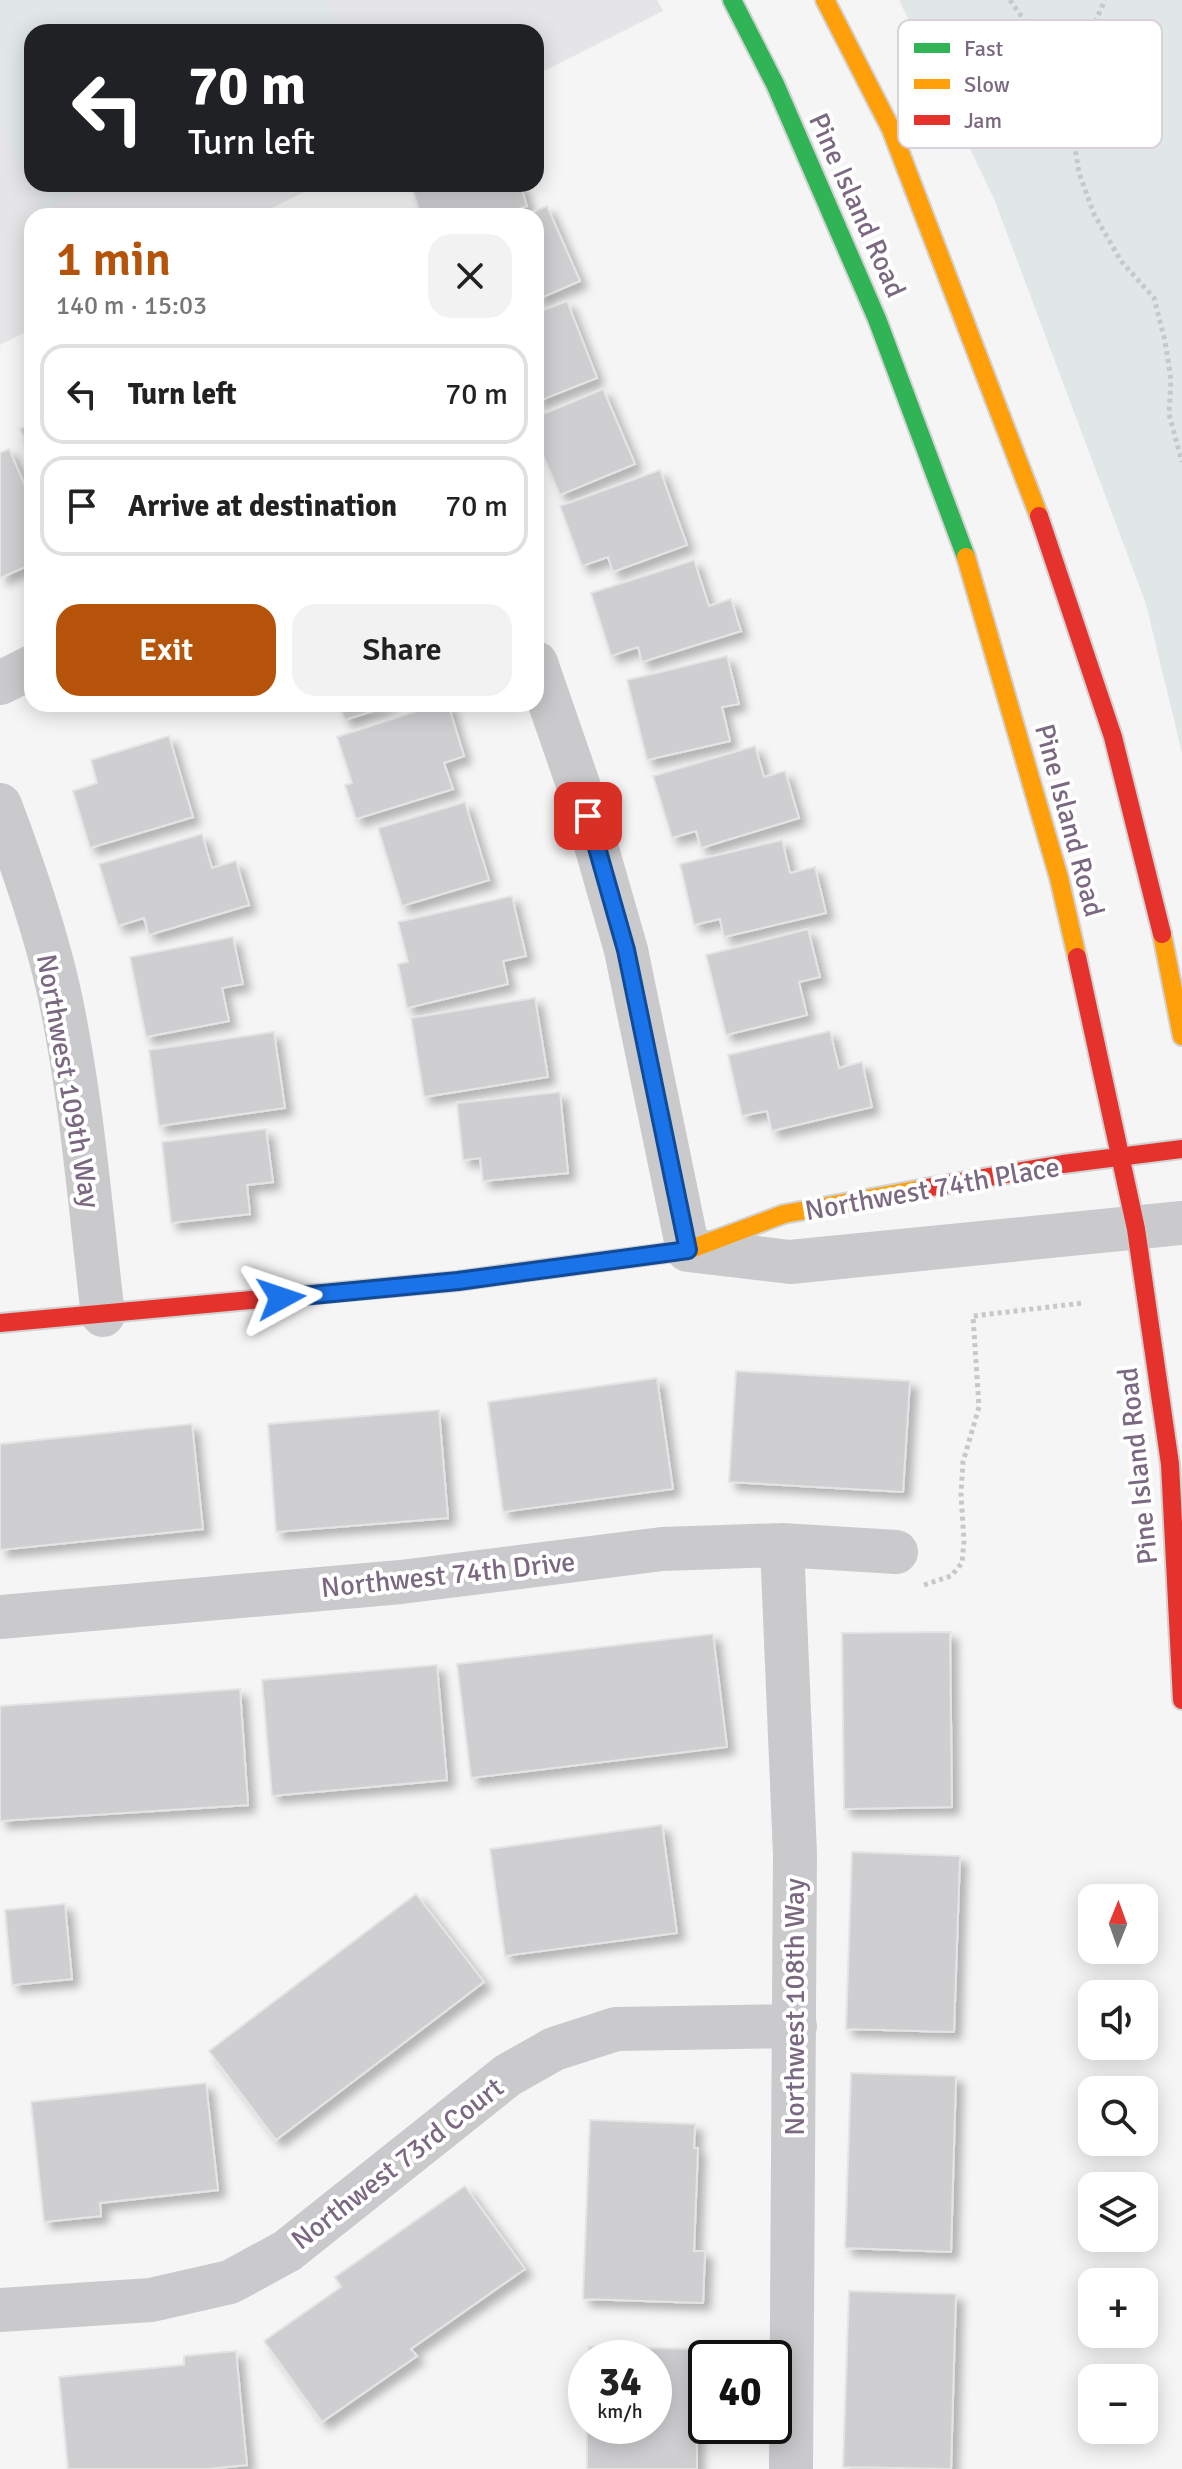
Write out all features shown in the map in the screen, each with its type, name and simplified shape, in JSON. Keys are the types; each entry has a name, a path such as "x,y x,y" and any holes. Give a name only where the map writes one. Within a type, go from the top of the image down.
{"main road":[{"name":"Pine Island Road","path":"732,0 775,84 877,319 974,579 1059,878 1136,1229 1170,1464 1182,1700"},
{"name":"Pine Island Road","path":"825,0 898,147"},
{"name":"Pine Island Road","path":"898,148 1029,485 1113,737 1167,953 1182,1036"},
{"name":"Northwest 74th Place","path":"0,1323 458,1281 688,1250 784,1214 1063,1164 1182,1149"}],"street":[{"path":"0,683 24,671"},
{"path":"544,686 580,790 626,950 688,1250"},
{"name":"Northwest 109th Way","path":"0,805 28,879 59,991 82,1122 103,1315"},
{"name":"Northwest 74th Place","path":"688,1250 790,1262 1182,1223"},
{"name":"Northwest 74th Drive","path":"0,1617 401,1582 662,1549 782,1545 906,1568"},
{"name":"Northwest 108th Way","path":"782,1545 795,1855 791,2469"},
{"name":"Northwest 73rd Court","path":"0,2310 151,2300 230,2282 287,2251 508,2075 554,2049 616,2029 795,2026"}],"path":[{"path":"1010,0 1024,20"},
{"path":"1096,20 1105,0"},
{"path":"1075,148 1079,173 1094,214 1121,261 1154,298 1171,380 1169,414 1182,462"},
{"path":"906,1568 930,1585 951,1576 962,1563 963,1462 979,1407 973,1316 1083,1303"}],"shaded area":[{"path":"0,0 657,0 663,11 544,71 544,24 24,24 24,192 304,192 272,208 24,208 24,333 0,345"},
{"path":"9,0 326,0 338,24 24,24 24,173 0,124 0,5"},
{"path":"899,0 1182,0 1182,753 1146,604 994,199 970,148 1162,148 1162,20 909,20"},
{"path":"34,192 81,192 49,208 42,208"}],"building":[{"path":"413,192 523,192 527,206 521,208 418,208"},
{"path":"547,206 580,281 544,297 544,208"},
{"path":"567,301 597,378 544,399 544,310"},
{"path":"603,389 635,464 560,495 544,458 544,414"},
{"path":"9,449 24,484 24,568 0,578 0,453"},
{"path":"660,470 687,545 613,572 608,557 582,566 560,506"},
{"path":"694,560 709,606 731,599 741,631 642,662 638,647 611,656 591,593"},
{"path":"727,656 739,704 722,707 730,741 647,760 627,680"},
{"path":"342,712 370,712 345,720"},
{"path":"414,712 450,712 464,756 444,763 453,789 356,819 345,785 352,783 337,737"},
{"path":"169,736 193,817 90,848 73,791 97,783 91,760"},
{"path":"755,746 764,777 785,771 799,818 701,848 696,831 672,838 653,776"},
{"path":"465,802 489,880 402,906 378,828"},
{"path":"202,834 212,868 236,861 249,905 149,935 144,918 118,926 99,864"},
{"path":"782,840 790,873 815,867 826,913 724,937 720,919 694,925 680,864"},
{"path":"512,896 526,956 503,961 508,984 407,1008 398,964 408,962 398,922"},
{"path":"808,929 820,977 799,982 807,1015 726,1035 706,955"},
{"path":"233,937 243,984 222,988 229,1021 146,1037 130,957"},
{"path":"535,998 548,1077 424,1097 411,1018"},
{"path":"830,1031 839,1068 862,1062 872,1107 772,1131 767,1111 742,1116 728,1055"},
{"path":"274,1032 285,1108 159,1126 149,1050"},
{"path":"560,1092 568,1173 483,1181 480,1158 463,1160 457,1103"},
{"path":"266,1129 273,1182 247,1185 250,1214 171,1223 162,1142"},
{"path":"736,1371 910,1381 903,1492 729,1482"},
{"path":"657,1378 673,1489 503,1512 488,1402"},
{"path":"439,1410 448,1518 276,1532 268,1424"},
{"path":"192,1424 203,1529 0,1550 0,1444"},
{"path":"950,1632 952,1807 844,1809 842,1633"},
{"path":"713,1634 727,1747 471,1778 457,1664"},
{"path":"437,1665 447,1780 272,1796 262,1680"},
{"path":"240,1689 248,1805 0,1821 0,1706"},
{"path":"662,1825 677,1933 505,1956 490,1849"},
{"path":"852,1852 960,1856 954,2032 846,2029"},
{"path":"416,1894 484,1982 276,2140 209,2051"},
{"path":"65,1904 72,1979 12,1985 5,1910"},
{"path":"851,2073 956,2076 951,2252 845,2248"},
{"path":"206,2083 218,2190 100,2203 101,2216 44,2222 31,2102"},
{"path":"590,2120 695,2124 694,2148 698,2148 694,2251 705,2251 703,2303 583,2299"},
{"path":"465,2186 525,2269 411,2349 417,2356 322,2422 264,2341 341,2287 335,2277"},
{"path":"849,2291 956,2294 951,2469 843,2467"},
{"path":"672,2349 688,2349 688,2444 697,2444 697,2469 587,2469 587,2444 672,2444"},
{"path":"236,2351 247,2465 208,2469 68,2469 59,2377 184,2365 184,2356"}],"traffic: fast":[{"path":"732,0 775,84 877,319 966,557"}],"traffic: slow":[{"path":"825,0 898,147"},
{"path":"898,148 1039,516"},
{"path":"966,557 1059,878 1077,957"},
{"path":"1162,934 1182,1036"},
{"path":"515,1273 688,1250 784,1214 926,1188"}],"traffic: jam":[{"path":"1039,516 1113,737 1162,934"},
{"path":"1077,957 1136,1229 1170,1464 1182,1700"},
{"path":"926,1188 1063,1164 1182,1149"},
{"path":"0,1323 458,1281 515,1273"}],"route":[{"path":"281,1298 458,1281 688,1250 626,950 588,816"}]}
